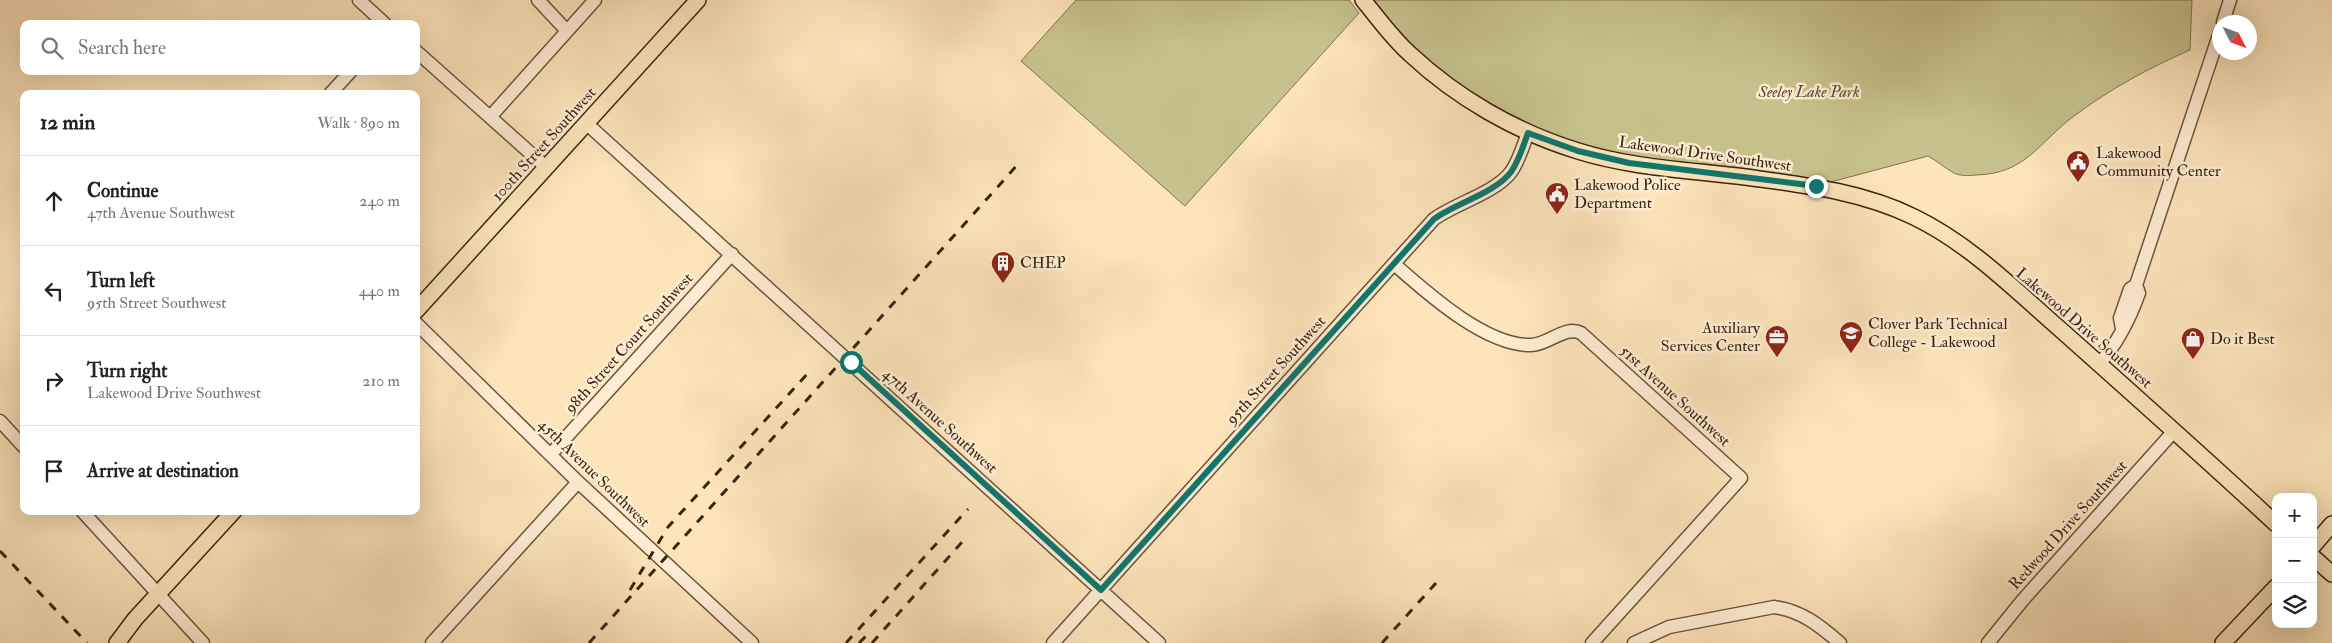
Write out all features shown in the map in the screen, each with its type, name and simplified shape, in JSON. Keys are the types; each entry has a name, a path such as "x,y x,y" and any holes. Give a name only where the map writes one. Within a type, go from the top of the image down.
{"main road":[{"name":"100th Street Southwest","path":"420,307 698,0"},
{"name":"Lakewood Drive Southwest","path":"1363,0 1393,36 1428,70 1470,101 1528,133 1604,158 1816,186 1857,195 1896,209 1934,228 1968,250 2099,364 2272,520"},
{"path":"117,643 134,618 230,515"},
{"path":"2317,541 2332,524"},
{"path":"2317,561 2332,574"},
{"path":"2223,643 2272,590"}],"street":[{"path":"359,0 381,20"},
{"path":"538,0 566,30"},
{"path":"491,116 566,30 595,0"},
{"path":"2225,15 2230,0"},
{"path":"420,54 546,167"},
{"path":"2099,364 2109,353 2122,329 2129,321 2140,293 2136,286 2212,56"},
{"path":"334,90 347,75"},
{"name":"47th Avenue Southwest","path":"586,123 1159,643"},
{"name":"95th Street Southwest","path":"1053,643 1434,219 1504,180 1518,159 1528,133"},
{"name":"98th Street Court Southwest","path":"550,454 732,254"},
{"name":"51st Avenue Southwest","path":"1394,264 1462,319 1506,340 1530,345 1540,344 1565,332 1576,331 1581,333 1741,478 1592,643"},
{"name":"45th Avenue Southwest","path":"420,327 578,482 752,643"},
{"path":"0,421 20,443"},
{"name":"Redwood Drive Southwest","path":"1988,643 2022,600 2174,431"},
{"path":"432,643 578,482"},
{"path":"86,515 203,643"},
{"path":"1634,643 1669,627 1774,608 1791,610 1810,618 1840,643"}],"green space":[{"path":"1076,0 1349,0 1359,13 1185,206 1021,61"},
{"name":"Seeley Lake Park","path":"1363,0 2192,0 2190,50 2145,72 2102,97 2074,116 2020,163 1993,173 1970,176 1954,173 1928,156 1816,186 1604,158 1470,101"}],"railway":[{"path":"589,643 1020,162"},
{"path":"630,590 668,527 809,372"},
{"path":"846,643 968,509"},
{"path":"872,643 963,541"},
{"path":"0,551 87,643"},
{"path":"1382,643 1436,583"},
{"path":"859,643 866,636"}],"place":[{"name":"Lakewood Community Center","path":"2078,183"},
{"name":"Lakewood Police Department","path":"1557,215"},
{"name":"CHEP","path":"1003,284"},
{"name":"Clover Park Technical College - Lakewood","path":"1851,354"},
{"name":"Auxiliary Services Center","path":"1777,358"},
{"name":"Do it Best","path":"2193,360"}],"route":[{"path":"851,362 1101,590 1434,219 1504,180 1510,174 1528,133 1578,151 1629,163 1816,186"}]}
